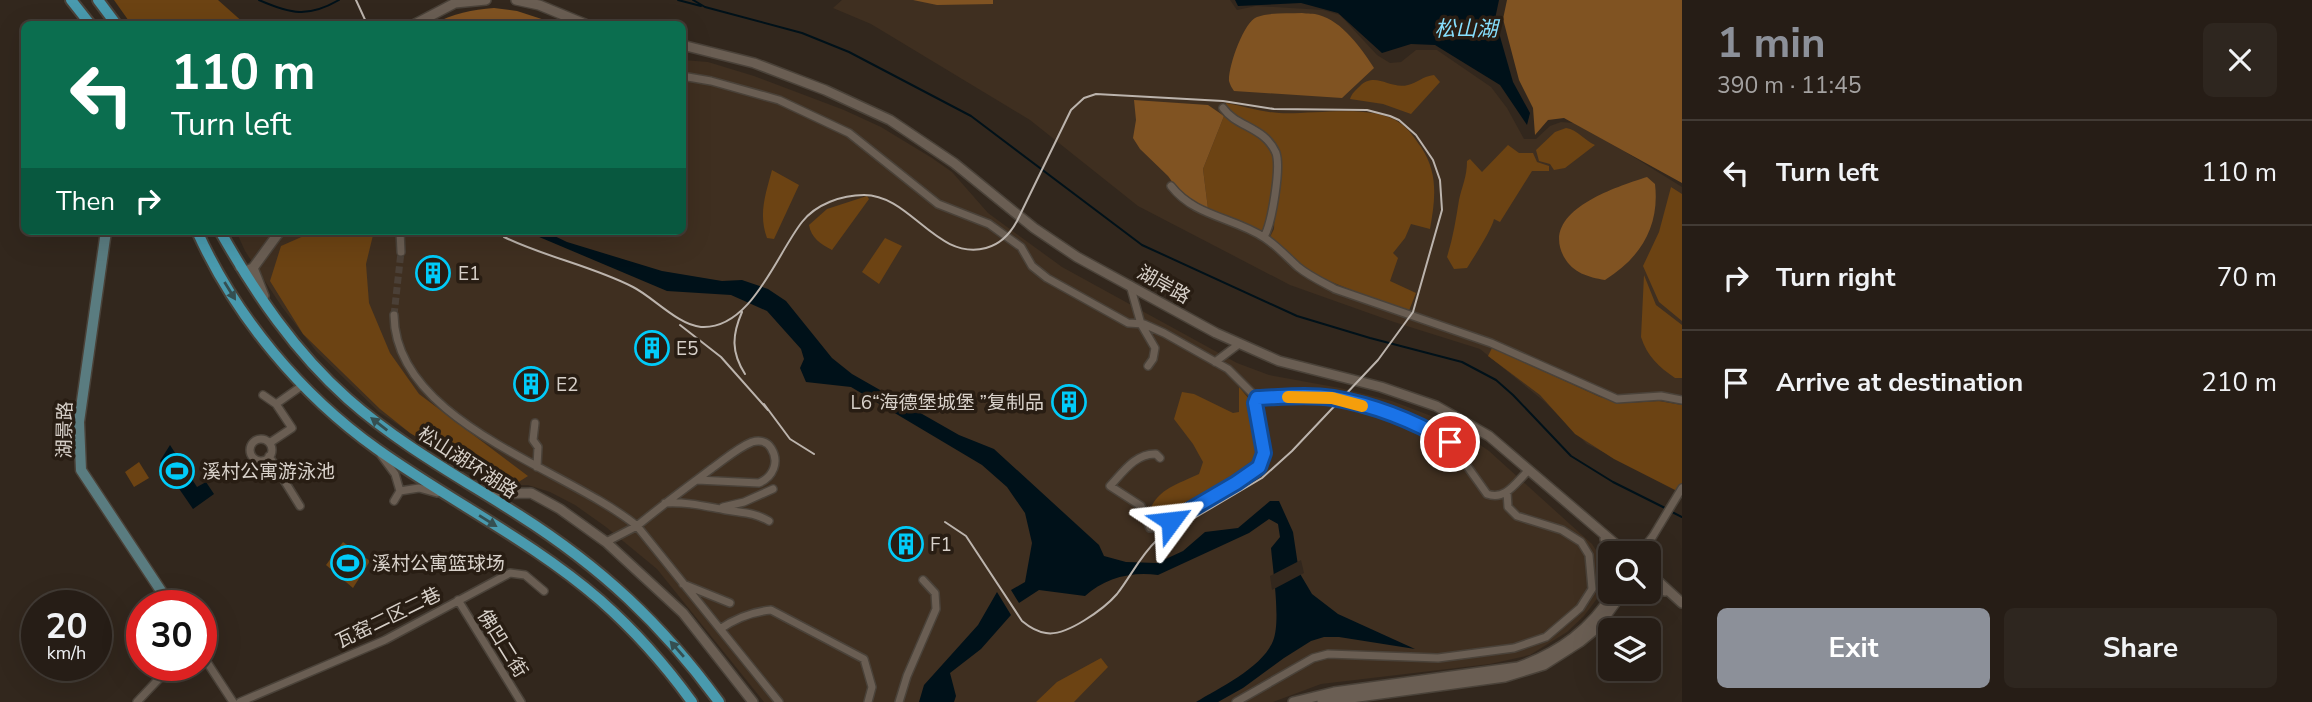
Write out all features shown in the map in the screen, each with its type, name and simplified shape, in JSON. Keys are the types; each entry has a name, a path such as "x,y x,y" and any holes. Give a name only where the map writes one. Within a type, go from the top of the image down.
{"main road":[{"path":"71,0 88,21"},
{"path":"98,0 115,21"},
{"name":"湖景路","path":"105,235 79,422 81,470 160,590"},
{"name":"松山湖环湖路","path":"199,235 228,289 251,323 303,385 333,415 376,448 556,566 601,601 641,641 692,702"},
{"name":"松山湖环湖路","path":"222,235 276,320 314,365 348,398 389,431 569,549 615,584 665,635 719,702"}],"street":[{"path":"421,21 455,3 486,0"},
{"path":"516,0 539,5 578,21"},
{"name":"湖岸路","path":"686,46 754,63 825,90 890,120 954,163 1034,228 1077,257 1239,344 1279,360 1381,387 1436,407 1489,436 1612,541"},
{"path":"686,77 779,100 849,133 938,204 989,224 1021,247 1032,266 1047,278 1128,323 1141,324 1164,333 1228,369 1257,398 1332,398 1382,411 1424,427 1450,442 1487,494 1494,497 1507,492 1529,470"},
{"path":"1223,108 1236,121 1263,136 1275,152 1278,173 1272,220 1264,237"},
{"path":"1171,186 1181,199 1195,208 1227,219 1264,237 1314,279 1335,289 1491,343 1617,398 1661,397 1682,400"},
{"path":"240,266 246,271 255,266 277,235"},
{"path":"400,235 401,252"},
{"path":"255,266 276,320"},
{"path":"1130,285 1141,324 1155,348 1153,359 1148,366"},
{"path":"394,315 394,332 398,344 415,377 438,402 446,410 537,467 618,511 637,526 779,702"},
{"path":"1215,362 1239,344"},
{"path":"276,404 303,385"},
{"path":"263,395 276,404 292,428 271,442"},
{"path":"1160,458 1156,454 1146,453 1110,486 1141,506 1150,528 1163,528 1259,467 1264,453 1255,403 1257,398"},
{"path":"535,423 533,440 538,447 537,467"},
{"path":"269,456 256,461 251,456 250,447 263,438 271,442"},
{"path":"606,542 637,526 665,503 696,480 738,449 755,441 764,441 771,446 776,461 767,480 759,483 696,480"},
{"path":"271,442 269,456 300,506"},
{"path":"376,448 395,474 400,491 394,501"},
{"path":"400,491 419,488 450,498"},
{"path":"1650,541 1682,488"},
{"path":"719,508 744,502 772,489"},
{"path":"1236,702 1313,658 1328,654 1438,658 1514,648 1546,637 1580,608 1592,589 1589,555 1581,542 1562,530 1517,516 1508,507 1507,492"},
{"path":"486,494 531,493 560,509 606,542 683,613 753,702"},
{"path":"665,503 691,502 754,513 769,521"},
{"path":"1600,531 1605,541"},
{"name":"瓦窑二区二巷","path":"240,702 384,640 510,573 524,575 544,591"},
{"path":"899,702 907,676 936,609 934,593 923,580"},
{"path":"683,584 730,603"},
{"path":"1661,584 1679,600"},
{"path":"1661,592 1679,600"},
{"name":"佛凹二街","path":"458,600 522,702"},
{"path":"1293,702 1339,691 1518,667 1538,660 1576,637 1609,604"},
{"path":"1322,702 1505,677 1529,671 1544,665 1580,642 1597,628 1612,604"},
{"path":"720,629 755,611 771,610 864,659 872,687 867,702"},
{"path":"217,678 233,702"},
{"path":"137,702 157,681"}],"shaded area":[{"path":"114,0 218,0 242,21 129,21"},
{"path":"842,0 1230,0 1237,10 1256,6 1323,10 1340,15 1377,55 1390,63 1401,62 1416,50 1437,50 1491,87 1507,108 1524,139 1536,139 1550,126 1561,122 1574,123 1624,151 1682,187 1682,479 1677,488 1587,444 1545,402 1480,349 1290,285 1138,206 1030,120 871,24 833,8"},
{"path":"913,0 993,0 993,4 937,5"},
{"path":"1507,0 1682,0 1682,183 1564,118 1548,120 1535,135 1533,108 1519,80 1503,19"},
{"path":"494,8 517,11 548,21 440,21"},
{"path":"1268,14 1317,14 1336,23 1357,44 1374,68 1342,98 1234,91 1229,81 1231,66 1242,35 1252,20"},
{"path":"686,60 708,62 754,76 881,127 952,172 988,213 1062,267 1237,363 1269,375 1392,401 1447,422 1489,451 1592,544 1598,553 1598,597 1567,632 1530,655 1490,664 1321,684 1273,702 764,702 657,569 606,527 575,505 550,492 528,485 500,485 439,452 379,412 316,351 282,307 245,251 238,235 686,235"},
{"path":"1434,75 1440,82 1411,114 1383,104 1350,99 1360,86 1372,80 1401,86"},
{"path":"1134,100 1208,105 1224,116 1203,169 1208,209 1182,195 1168,176 1140,149 1133,138 1136,120"},
{"path":"1226,103 1279,113 1374,113 1400,123 1409,131 1431,167 1434,197 1430,229 1411,224 1405,238 1393,253 1398,258 1390,281 1416,293 1408,313 1312,274 1270,237 1274,229 1277,150 1227,109"},
{"path":"1224,116 1269,144 1274,154 1276,170 1266,230 1259,232 1208,209 1203,169"},
{"path":"1566,128 1595,145 1565,168 1554,170 1550,164 1539,161 1536,150 1555,132"},
{"path":"1508,145 1519,153 1533,153 1537,162 1549,166 1549,171 1532,171 1500,222 1494,219 1467,268 1454,269 1447,257 1467,161 1470,159 1482,172"},
{"path":"772,170 799,185 774,239 767,238 763,220"},
{"path":"1647,177 1655,184 1656,200 1651,227 1638,251 1605,280 1576,271 1564,257 1559,241 1562,227 1571,214 1617,187"},
{"path":"1671,187 1682,194 1682,321 1659,302 1643,266 1659,232"},
{"path":"867,196 869,199 832,250 814,237 809,225 827,209"},
{"path":"306,235 373,235 366,264 369,303 390,353 419,394 528,476 517,483 492,482 410,433 380,409 303,334 270,281 281,246"},
{"path":"885,238 902,246 879,284 862,272"},
{"path":"1644,275 1656,305 1682,325 1682,378 1675,378 1659,365 1650,355 1641,337"},
{"path":"1492,348 1600,397 1627,403 1659,401 1682,405 1682,483 1677,491 1614,459 1575,434 1540,395 1488,356"},
{"path":"1239,387 1249,399 1257,453 1250,466 1161,523 1148,515 1156,499 1175,485 1199,474 1203,462 1174,419 1182,392 1194,394 1233,413 1239,412"},
{"path":"139,462 149,478 134,487 125,472"},
{"name":"溪村公寓篮球场","path":"343,542 370,561 353,588 326,565"},
{"path":"1101,658 1108,667 1074,702 1036,702 1057,682"}],"water":[{"name":"松山湖","path":"1235,0 1499,0 1495,19 1513,82 1530,113 1527,125 1500,85 1435,45 1411,44 1382,53 1338,13 1301,3 1238,6"},
{"path":"534,235 552,235 662,271 722,281 742,280 768,289 786,301 832,358 852,374 959,435 994,449 1099,545 1104,556 1126,562 1157,563 1183,551 1205,532 1238,528 1270,501 1279,501 1293,532 1299,572 1312,594 1338,614 1415,649 1324,637 1311,641 1218,702 1196,702 1250,668 1260,660 1273,641 1276,609 1271,548 1280,537 1278,524 1269,519 1249,533 1158,575 1119,577 1085,596 1039,590 1019,603 1011,590 1025,582 1032,543 1025,513 1007,487 982,465 851,387 806,382 800,368 804,359 801,349 767,311 731,295 667,291"},
{"name":"溪村公寓游泳池","path":"170,445 197,487 206,482 214,494 193,509 160,461"},
{"path":"997,592 1011,615 981,649 950,673 956,696 954,702 919,702 924,685 978,625"}],"pier":[{"path":"1301,560 1304,573 1272,590 1270,576"}],"waterway":[{"path":"259,0 299,12 318,10 339,0"},
{"path":"678,0 701,6"},
{"path":"693,0 705,7 802,33 849,52 971,116 1142,245 1297,316 1462,362 1496,380 1571,456 1613,482 1665,508"},
{"path":"1670,511 1682,517"}],"tunnel":[{"path":"394,315 401,252"}],"tram line":[{"path":"356,0 366,21"},
{"path":"504,237 617,280 692,325 719,325 748,304 802,222 814,210 838,199 864,195 881,198 896,205 952,245 968,249 986,248 1001,241 1017,221 1071,110 1084,98 1096,94 1223,101 1274,109 1367,110 1399,120 1416,135 1433,160 1440,180 1442,210 1413,312 1378,360 1292,451 1262,478 1157,540 1111,600 1095,614 1064,631 1054,633 1040,631 1022,621 966,536 945,522"},
{"path":"742,312 734,343 737,358 745,374"},
{"path":"680,325 721,357 768,410"},
{"path":"764,404 790,439 814,454"}],"slow traffic":[{"path":"1288,397 1332,398 1362,406"}],"place":[{"name":"E1","path":"433,273"},
{"name":"E5","path":"652,348"},
{"name":"E2","path":"531,384"},
{"name":"L6“海德堡城堡 ”复制品","path":"1069,402"},
{"name":"溪村公寓游泳池","path":"177,471"},
{"name":"F1","path":"906,544"},
{"name":"溪村公寓篮球场","path":"348,563"}],"route":[{"path":"1171,521 1259,467 1264,453 1255,403 1257,398 1332,398 1382,411 1424,427 1450,442"}]}
